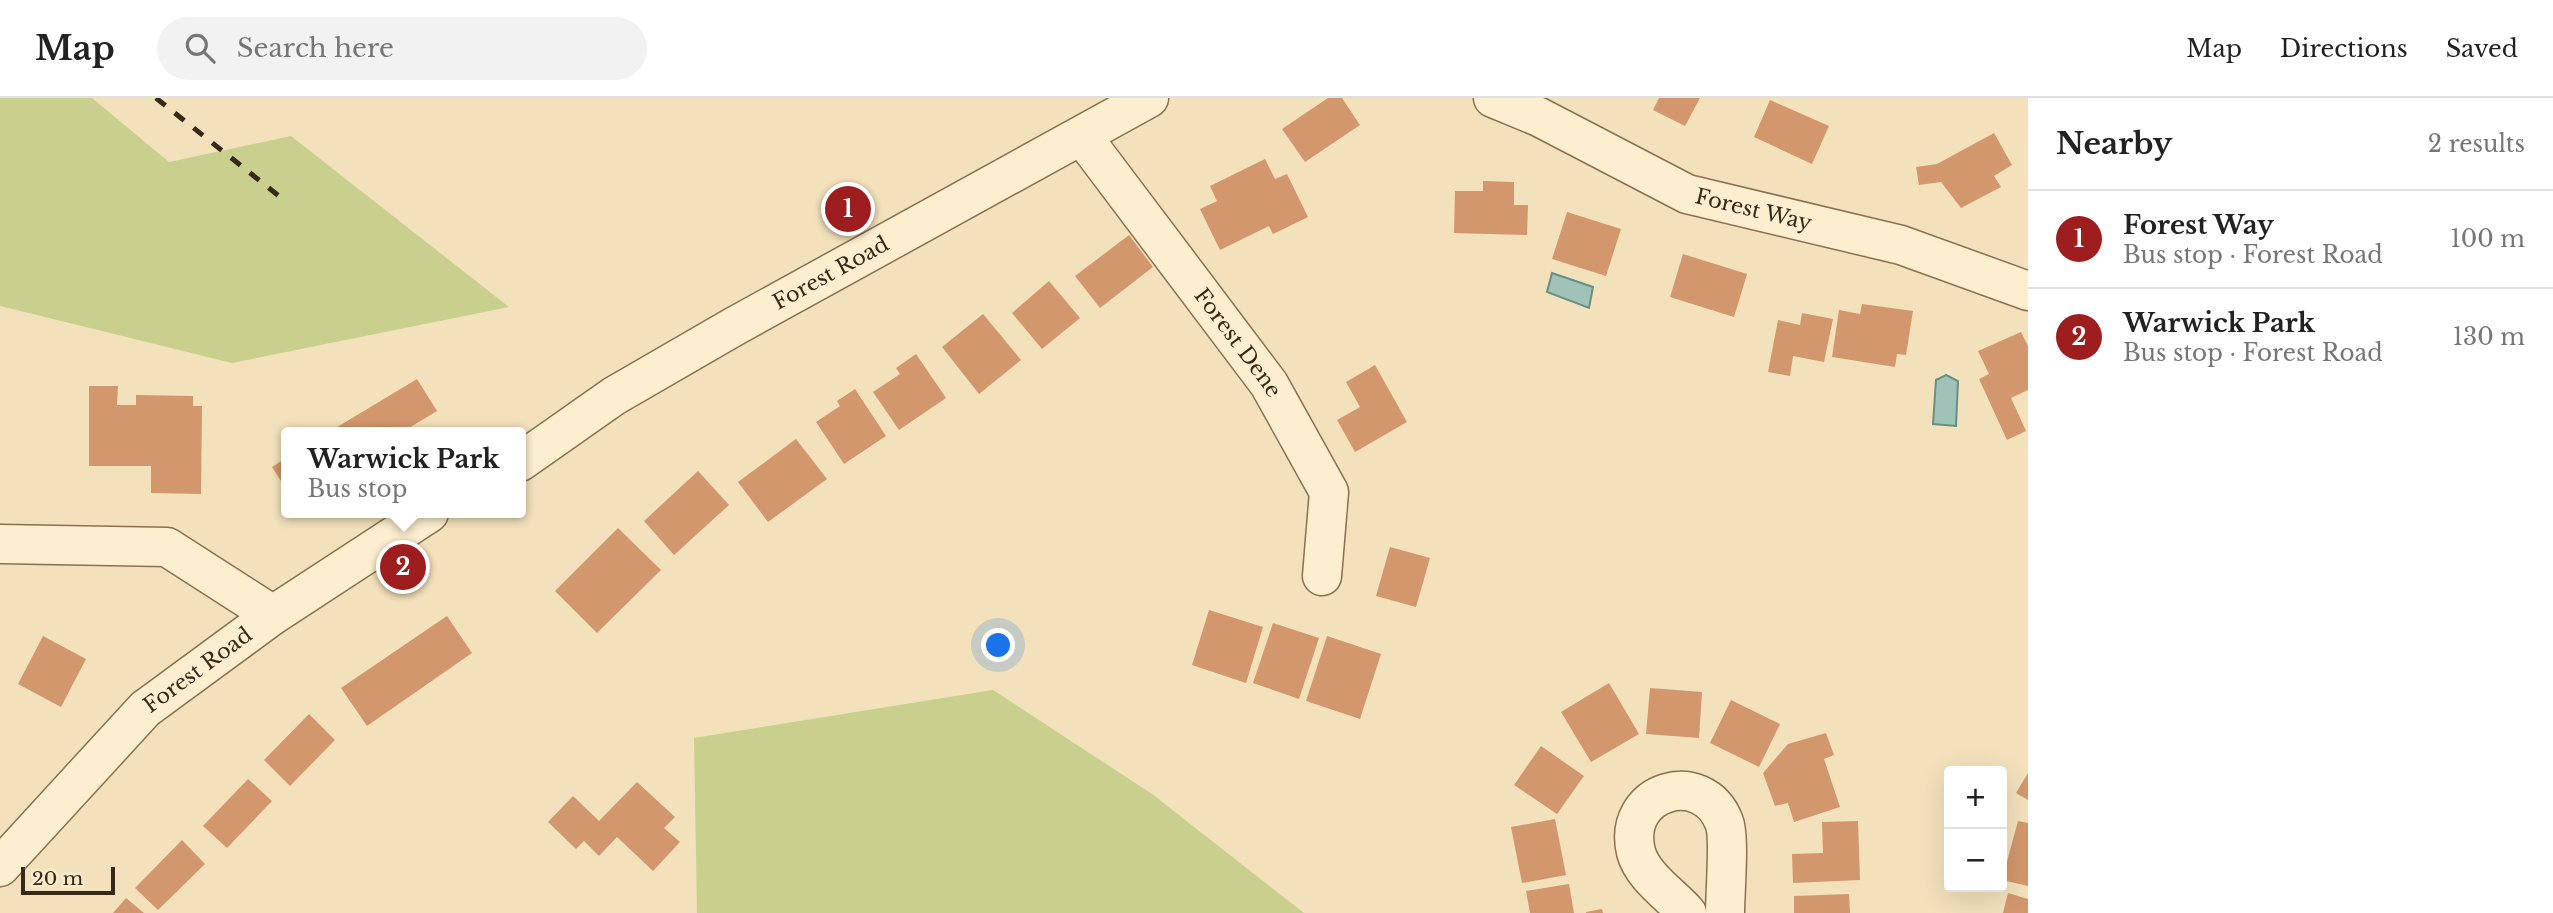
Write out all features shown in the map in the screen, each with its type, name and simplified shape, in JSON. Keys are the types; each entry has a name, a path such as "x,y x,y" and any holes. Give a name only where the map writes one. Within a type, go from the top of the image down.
{"street":[{"name":"Forest Road","path":"526,458 614,396 735,326 1149,98"},
{"name":"Forest Way","path":"1493,98 1546,107 1686,194 1901,245 2028,291"},
{"name":"Forest Dene","path":"1082,136 1269,384 1329,492 1322,576"},
{"name":"Forest Road","path":"0,867 145,709 273,615 421,518"},
{"path":"0,544 167,547 273,615"},
{"path":"1688,913 1647,873 1636,853 1635,832 1640,811 1651,799 1668,792 1684,790 1701,795 1714,806 1725,823 1725,913"}],"green space":[{"path":"0,98 92,98 169,162 291,136 509,307 232,363 0,306"},
{"path":"993,690 1152,794 1304,913 697,913 694,738"}],"water":[{"path":"1552,273 1593,287 1589,308 1547,292"},
{"path":"1946,375 1958,381 1956,426 1933,424 1936,380"}],"building":[{"path":"1328,98 1342,98 1360,125 1305,162 1282,129"},
{"path":"1659,98 1700,98 1685,126 1653,110"},
{"path":"1770,100 1829,126 1812,164 1754,137"},
{"path":"1994,133 2012,165 1994,176 2001,187 1961,208 1941,182 1919,185 1916,167 1937,164"},
{"path":"1265,159 1275,179 1287,174 1308,217 1273,234 1269,226 1220,250 1200,209 1217,201 1210,186"},
{"path":"1483,181 1514,182 1514,205 1528,205 1527,235 1454,233 1455,191 1483,191"},
{"path":"1567,212 1621,229 1606,276 1552,259"},
{"path":"1129,235 1153,267 1100,308 1075,276"},
{"path":"1683,254 1747,274 1734,317 1670,297"},
{"path":"1049,281 1080,318 1042,349 1012,313"},
{"path":"1862,304 1913,311 1906,355 1897,354 1895,367 1832,357 1839,310 1860,314"},
{"path":"1802,313 1833,319 1824,362 1793,356 1790,376 1768,372 1778,320 1800,325"},
{"path":"983,314 1021,360 979,394 942,347"},
{"path":"2021,332 2028,346 2028,390 2011,398 2026,431 2007,440 1979,379 1989,374 1978,351"},
{"path":"916,354 946,398 899,430 873,392 900,374 896,368"},
{"path":"1375,365 1407,422 1355,452 1337,420 1360,407 1346,382"},
{"path":"417,379 437,411 410,427 337,427"},
{"path":"89,386 118,386 117,405 136,405 136,395 193,396 193,406 202,406 201,494 151,493 151,466 89,466"},
{"path":"855,389 886,436 844,464 816,422 840,406 837,401"},
{"path":"796,439 827,479 768,522 738,482"},
{"path":"281,461 281,481 272,467"},
{"path":"698,471 729,505 674,555 644,521"},
{"path":"618,528 661,570 597,633 555,591"},
{"path":"1390,547 1430,558 1416,607 1376,596"},
{"path":"1209,610 1263,627 1246,683 1192,665"},
{"path":"447,616 472,653 367,726 341,688"},
{"path":"1273,623 1319,638 1299,699 1253,683"},
{"path":"43,636 86,659 61,707 18,684"},
{"path":"1327,636 1381,654 1360,719 1306,701"},
{"path":"1609,683 1639,734 1591,762 1561,712"},
{"path":"1650,688 1702,692 1699,738 1646,734"},
{"path":"1731,700 1780,724 1759,767 1710,743"},
{"path":"309,714 335,740 290,786 264,760"},
{"path":"1826,733 1834,755 1824,759 1840,807 1794,822 1788,803 1775,806 1763,773 1788,744"},
{"path":"1541,746 1584,776 1557,814 1514,785"},
{"path":"2028,773 2028,800 2016,793"},
{"path":"248,779 272,801 227,848 203,826"},
{"path":"637,782 675,817 664,828 680,842 653,871 617,837 599,856 584,841 576,849 548,822 573,796 599,821"},
{"path":"1555,819 1566,875 1522,883 1511,827"},
{"path":"1858,821 1860,880 1793,883 1792,854 1823,853 1822,822"},
{"path":"2018,821 2028,823 2028,886 2007,881 2007,862"},
{"path":"182,840 205,864 158,910 135,888"},
{"path":"1569,884 1574,913 1530,913 1526,891"},
{"path":"2008,893 2028,899 2028,913 2003,913"},
{"path":"1849,894 1850,913 1794,913 1794,896"},
{"path":"126,898 144,913 113,913"},
{"path":"1602,909 1603,913 1586,913 1586,912"}],"railway":[{"path":"156,98 284,200"}],"place":[{"name":"Forest Way","path":"848,209"},
{"name":"Warwick Park","path":"403,567"}]}
